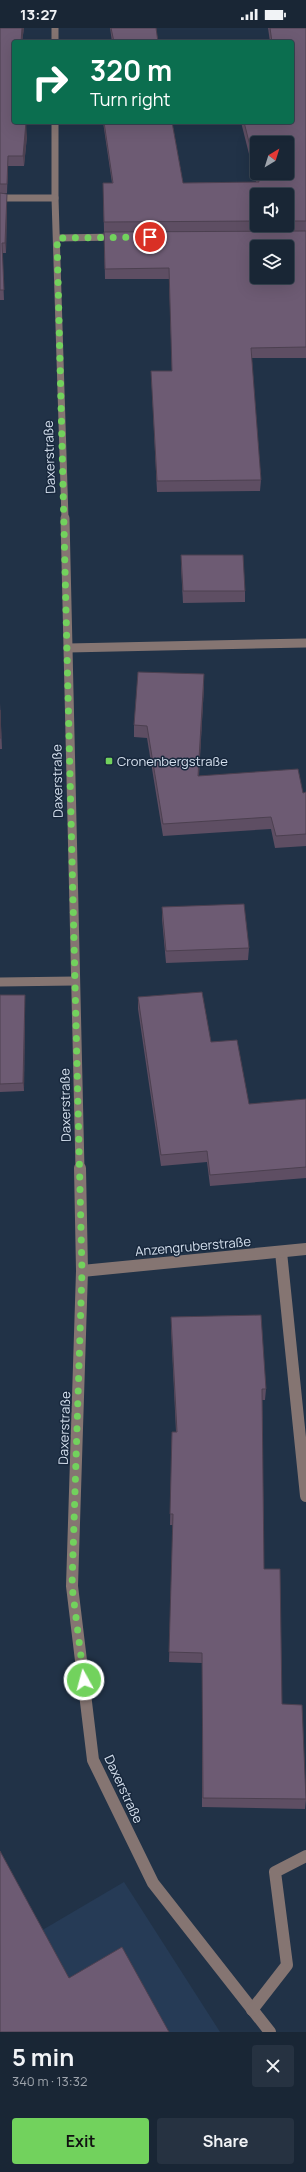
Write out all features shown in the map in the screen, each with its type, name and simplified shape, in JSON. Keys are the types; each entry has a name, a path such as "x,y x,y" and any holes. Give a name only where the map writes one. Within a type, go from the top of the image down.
{"street":[{"path":"55,28 55,40"},
{"name":"Daxerstraße","path":"55,124 55,198 68,648 74,981 82,1271 72,1586 93,1760 153,1883 270,2032"},
{"path":"0,198 55,198"},
{"path":"57,238 127,237"},
{"path":"68,648 306,643"},
{"path":"0,982 74,981"},
{"name":"Anzengruberstraße","path":"82,1271 306,1249"},
{"path":"281,1252 306,1496"},
{"path":"252,2010 287,1965 275,1872 306,1856"}],"shaded area":[{"path":"124,1882 220,2032 0,2032 0,1955"}],"building":[{"path":"0,28 22,28 21,40 12,40 12,124 26,124 23,156 8,156 7,184 0,184"},
{"path":"111,28 156,28 158,40 114,40"},
{"path":"270,28 306,28 306,221 294,221 294,188 250,188 250,221 104,222 103,183 113,183 104,124 172,124 183,183 294,180 294,136 250,136 250,146 244,124 294,124 294,40 272,40"},
{"path":"0,193 7,194 5,243 2,243 4,290 0,290"},
{"path":"306,231 306,347 251,348 261,480 157,481 151,371 172,371 169,268 105,269 104,232"},
{"path":"181,555 243,555 245,591 183,591"},
{"path":"138,672 204,674 198,776 298,769 303,793 306,792 306,834 276,836 271,817 163,824 147,726 134,725"},
{"path":"0,710 1,738 0,738"},
{"path":"244,904 249,948 166,951 162,907"},
{"path":"202,992 211,1042 237,1040 249,1104 306,1099 306,1167 210,1175 207,1151 161,1155 138,997"},
{"path":"0,995 25,995 23,1083 0,1084"},
{"path":"261,1315 266,1389 262,1389 264,1569 280,1569 282,1704 302,1705 306,1799 203,1798 202,1653 169,1652 173,1514 170,1514 172,1432 177,1432 171,1317"},
{"path":"0,1851 69,1978 122,1947 169,2032 0,2032"}],"place":[{"name":"Cronenbergstraße","path":"109,761"}],"route":[{"path":"84,1680 72,1586 82,1271 76,997 74,981 66,542 57,238 150,237"}]}
